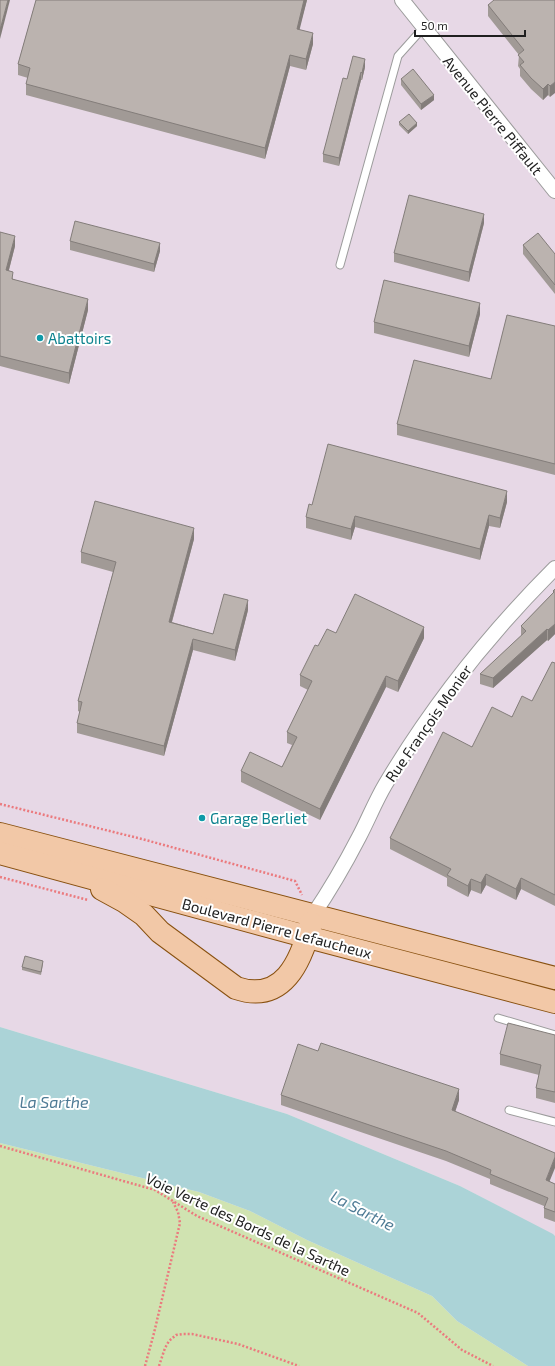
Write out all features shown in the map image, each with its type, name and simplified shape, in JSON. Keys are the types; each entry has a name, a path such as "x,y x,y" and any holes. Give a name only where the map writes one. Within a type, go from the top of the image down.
{"main road":[{"name":"Boulevard Pierre Lefaucheux","path":"0,834 555,978"},
{"name":"Boulevard Pierre Lefaucheux","path":"0,853 308,937 555,1002"},
{"path":"71,872 124,901 144,915 160,932 236,988 247,992 269,991 285,980 297,962 308,937 313,915"}],"street":[{"name":"Avenue Pierre Piffault","path":"402,0 555,191"},
{"name":"Rue François Monier","path":"313,915 335,880 384,786 419,731 458,677 499,628 555,568"}],"lane":[{"path":"340,265 398,56 424,27"},
{"path":"498,1018 555,1034"},
{"path":"509,1110 555,1122"}],"path":[{"name":"Boulevard Pierre Lefaucheux","path":"0,804 142,839 295,881 313,915"},
{"path":"0,877 92,902"},
{"name":"Voie Verte des Bords de la Sarthe","path":"0,1146 155,1190 197,1216 418,1313 462,1350 493,1366"},
{"path":"145,1366 158,1318 180,1223 178,1212 170,1199"},
{"path":"159,1366 169,1341 176,1335 183,1334 192,1334 238,1344 299,1366"}],"shaded area":[{"path":"0,0 555,0 555,1236 460,1186 287,1114 0,1027"}],"green space":[{"path":"0,1143 199,1192 250,1211 307,1240 432,1296 457,1321 528,1366 0,1366"}],"water":[{"name":"La Sarthe","path":"0,1027 287,1114 460,1186 553,1234 555,1236 555,1366 528,1366 457,1321 432,1296 307,1240 250,1211 199,1192 0,1143"}],"building":[{"path":"0,0 8,0 0,30"},
{"path":"36,0 304,0 297,29 313,33 306,59 290,55 265,148 26,84 30,68 18,64"},
{"path":"494,0 555,0 555,82 550,86 548,84 543,89 520,65 524,62 518,55 524,50 488,5"},
{"path":"353,56 365,59 339,158 323,154 343,78 347,79"},
{"path":"413,69 434,95 421,104 401,79"},
{"path":"409,114 417,123 408,131 399,122"},
{"path":"409,195 484,214 469,272 394,253"},
{"path":"75,221 160,243 154,264 70,241"},
{"name":"Abattoirs","path":"0,232 15,236 6,270 13,272 12,279 88,299 69,373 0,356"},
{"path":"538,233 555,254 555,285 523,245"},
{"path":"384,280 480,303 469,346 374,322"},
{"path":"507,315 555,326 555,464 397,424 414,360 491,379"},
{"path":"328,444 507,491 500,518 489,515 480,549 355,516 351,529 306,517 309,504 312,505"},
{"path":"95,501 194,528 169,622 213,634 224,594 248,600 235,650 193,639 164,746 77,723 82,702 78,701 116,562 81,552"},
{"path":"555,589 555,624 548,630 547,629 493,678 480,674 526,631 521,626 554,592 553,591"},
{"path":"355,594 424,627 398,681 386,676 320,809 241,771 250,752 282,767 297,737 287,732 312,681 300,675 315,645 318,646 327,629 336,633"},
{"path":"552,662 555,663 555,895 521,878 516,889 486,874 481,883 471,879 468,886 447,875 451,869 390,838 443,732 472,747 492,707 512,717 522,696 532,701"},
{"path":"25,956 43,961 41,972 22,967"},
{"path":"508,1023 555,1035 555,1092 536,1088 541,1065 500,1054"},
{"path":"321,1043 459,1089 452,1110 555,1153 555,1157 546,1180 555,1184 555,1212 544,1208 548,1198 490,1174 491,1170 446,1151 281,1095 298,1044 318,1051"}],"place":[{"name":"Abattoirs","path":"40,338"},
{"name":"Garage Berliet","path":"202,818"}]}
